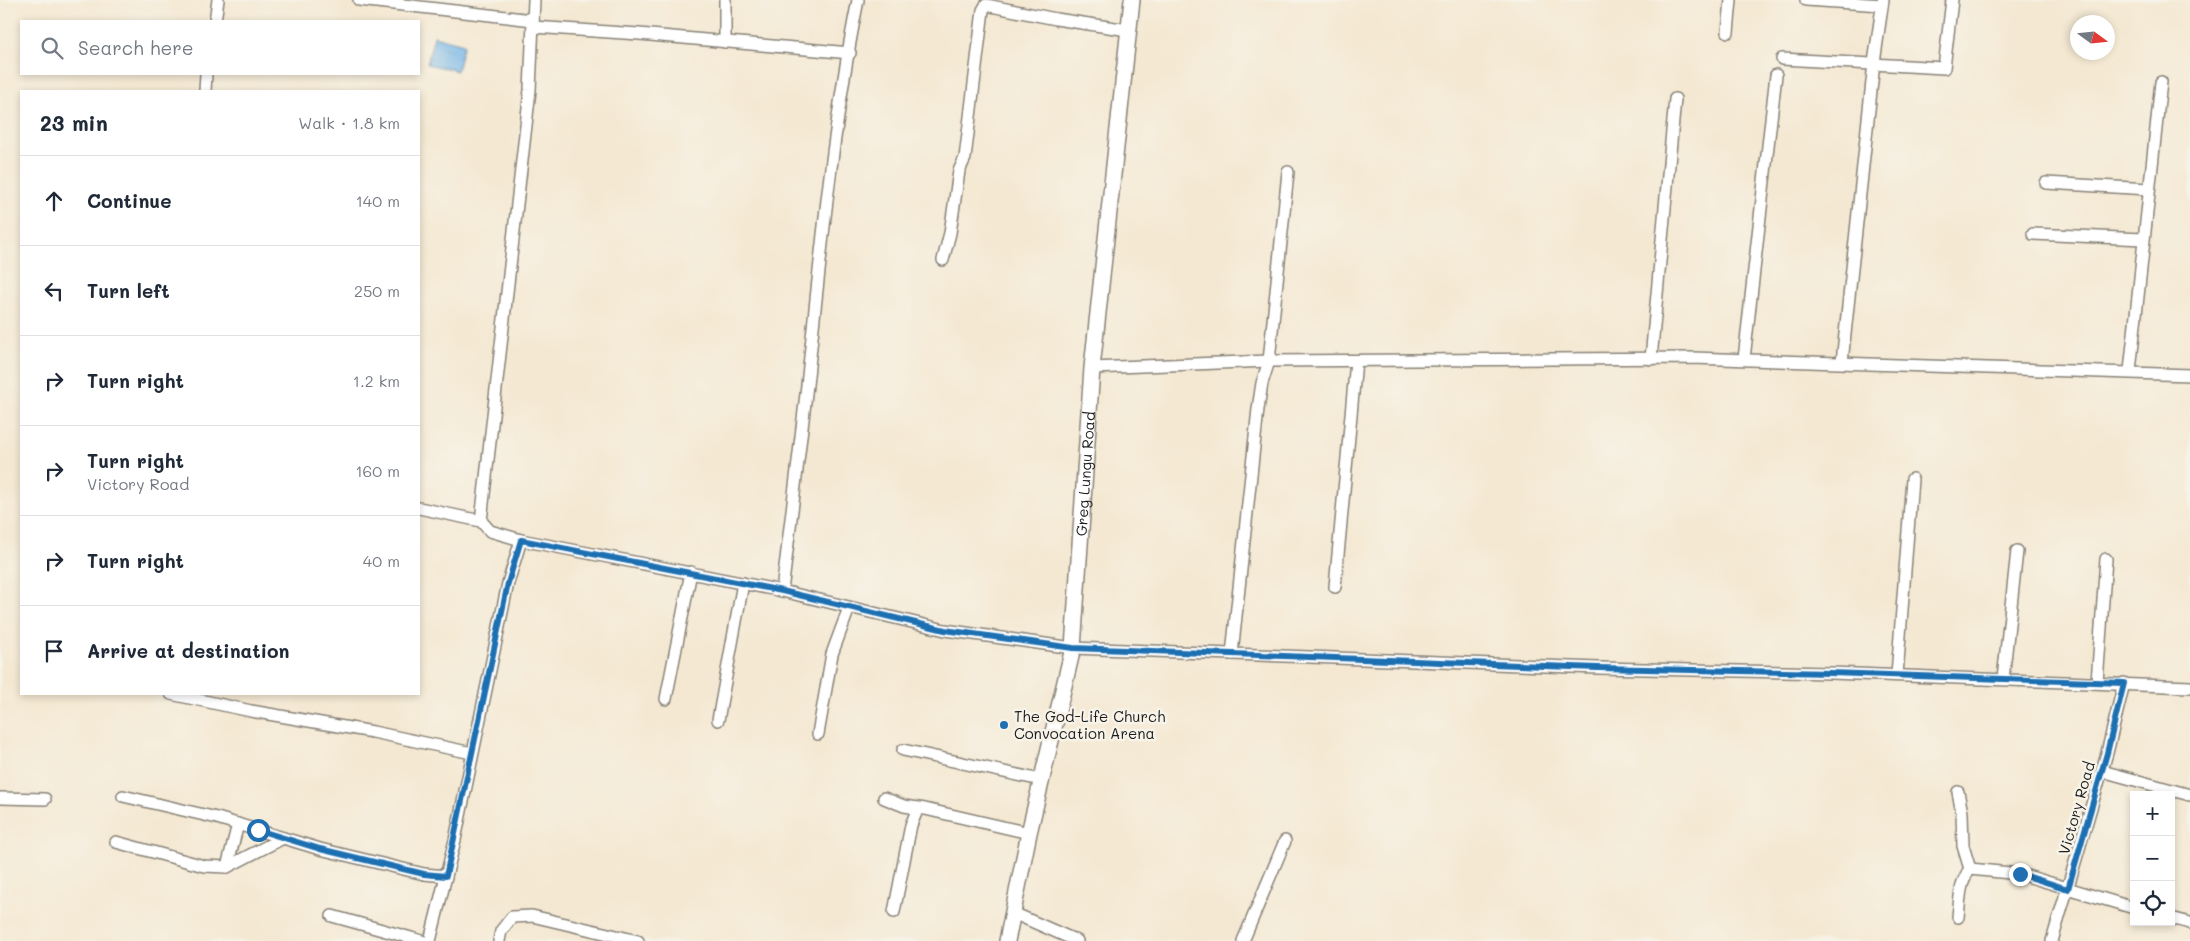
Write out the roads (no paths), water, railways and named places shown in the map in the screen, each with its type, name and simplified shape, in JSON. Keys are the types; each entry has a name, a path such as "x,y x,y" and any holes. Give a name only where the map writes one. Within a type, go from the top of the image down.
{"street":[{"path":"215,20 218,0"},
{"path":"359,0 533,24 850,53"},
{"path":"481,522 530,90 534,0"},
{"path":"724,42 725,0"},
{"path":"782,591 802,434 823,225 858,0"},
{"name":"Greg Lungu Road","path":"1007,941 1029,833 1073,648 1092,368 1132,0"},
{"path":"1728,32 1731,0"},
{"path":"1806,0 1882,3 1842,362"},
{"path":"1782,59 1944,68 1952,0"},
{"path":"943,260 950,233 959,171 965,158 983,10 986,5 1056,19 1128,30"},
{"path":"205,90 206,75"},
{"path":"1744,359 1776,75"},
{"path":"2130,371 2161,82"},
{"path":"1651,359 1675,99"},
{"path":"1232,654 1258,409 1262,383 1269,361 1288,172"},
{"path":"2046,184 2149,189"},
{"path":"2033,234 2144,239"},
{"path":"1092,368 1269,361 1744,359 2130,371 2190,375"},
{"path":"1335,587 1356,361"},
{"path":"1897,675 1912,479"},
{"path":"420,508 481,522 490,531 521,540 782,591 945,630 1073,648 1598,668 1897,675 2190,687"},
{"path":"430,941 446,876 508,583 521,540"},
{"path":"2002,679 2017,550"},
{"path":"2097,682 2106,559"},
{"path":"666,699 691,572"},
{"path":"718,720 743,583"},
{"path":"818,734 832,654 849,608"},
{"name":"Victory Road","path":"2052,941 2102,771 2124,683"},
{"path":"176,695 251,711 373,732 472,753"},
{"path":"903,750 1041,780"},
{"path":"2102,771 2190,795"},
{"path":"1958,792 1962,813 1963,846 1970,869"},
{"path":"123,796 238,824 283,838 424,874 446,876"},
{"path":"0,798 45,799"},
{"path":"884,798 898,805 1029,833"},
{"path":"894,912 911,825 918,808"},
{"path":"227,867 238,824"},
{"path":"116,842 204,866 227,867 283,838"},
{"path":"1243,941 1285,841"},
{"path":"1970,869 2020,874 2130,907"},
{"path":"1958,917 1961,889 1965,876 1970,869"},
{"path":"1013,913 1077,941"},
{"path":"332,916 422,941"},
{"path":"499,941 501,931 512,917 532,916 638,941"},
{"path":"2175,919 2190,923"}],"water":[{"path":"434,36 464,44 457,71 427,64"}],"place":[{"name":"The God-Life Church Convocation Arena","path":"1004,725"}]}
